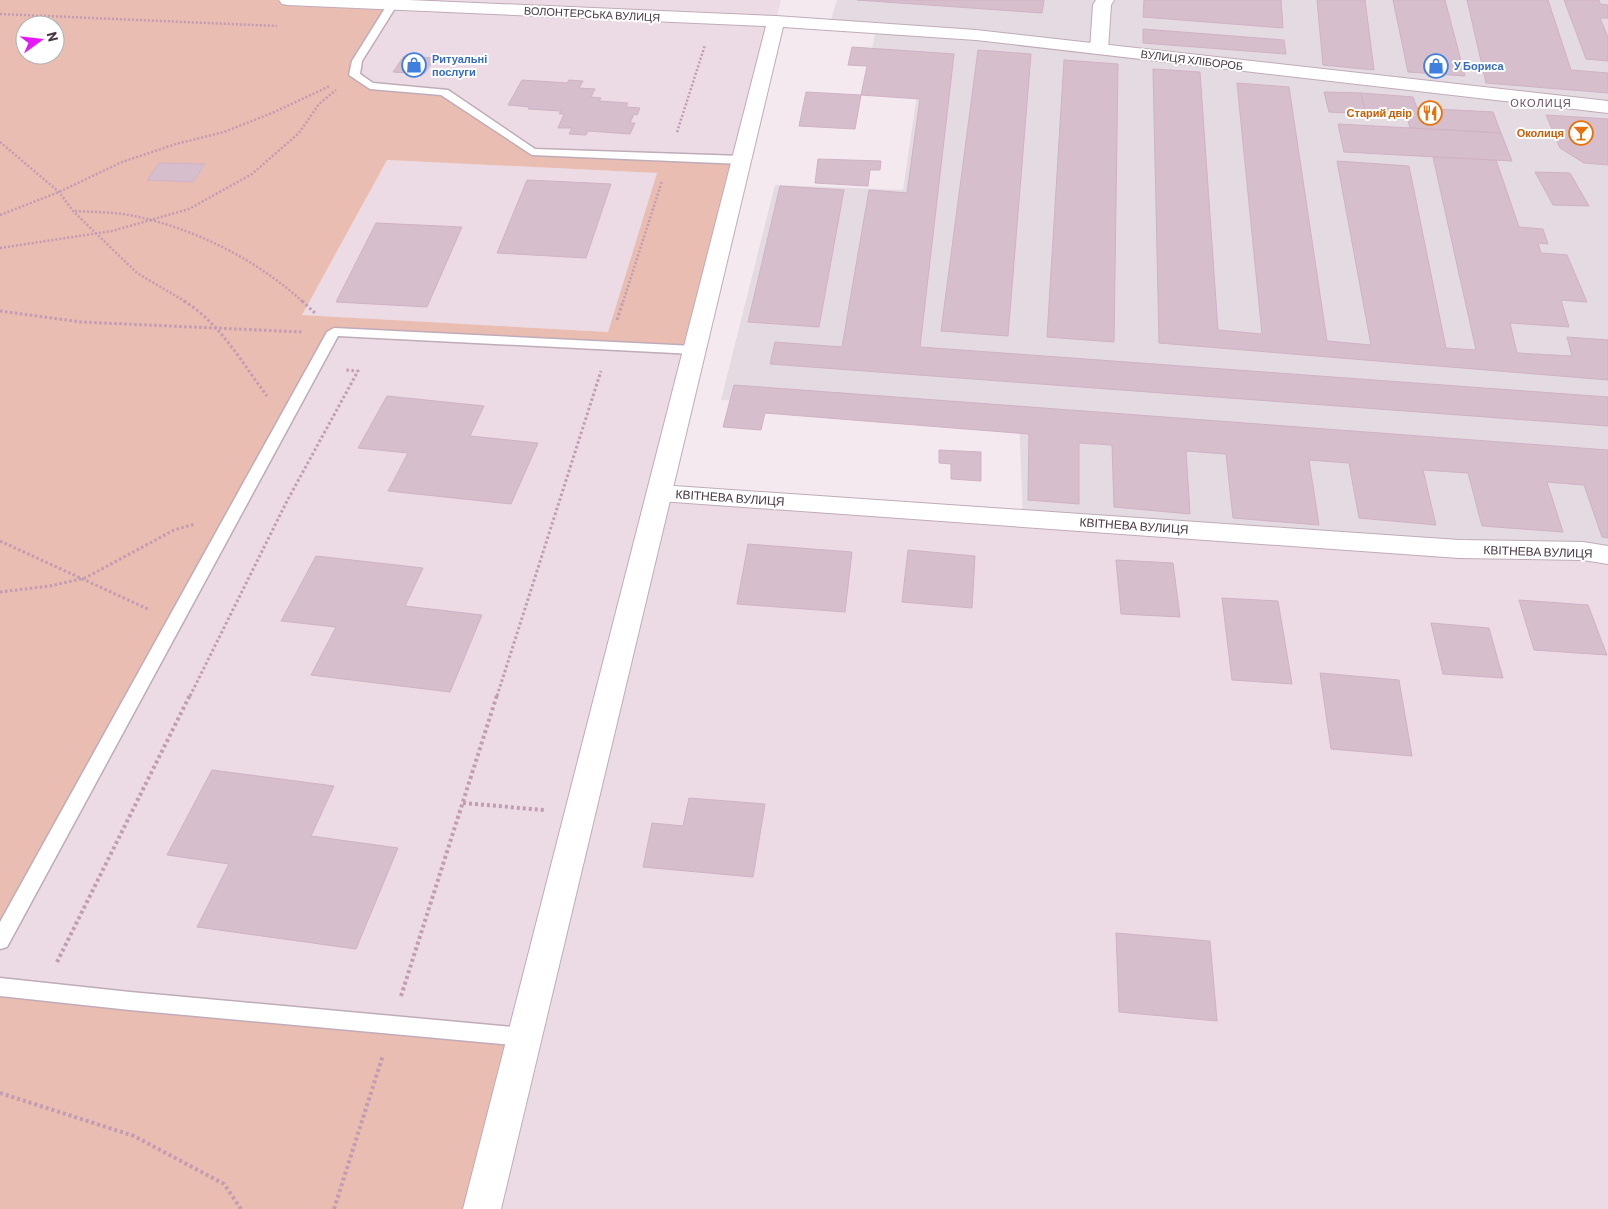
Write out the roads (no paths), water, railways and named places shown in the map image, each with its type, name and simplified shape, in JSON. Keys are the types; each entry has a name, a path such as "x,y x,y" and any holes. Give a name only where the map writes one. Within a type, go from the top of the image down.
{"street":[{"name":"ВОЛОНТЕРСЬКА ВУЛИЦЯ","path":"288,0 776,21"},
{"path":"1099,49 1102,5 1105,0"},
{"path":"482,1209 776,21"},
{"name":"ВУЛИЦЯ ХЛІБОРОБ","path":"776,21 976,35 1608,107"},
{"name":"КВІТНЕВА ВУЛИЦЯ","path":"660,493 1449,549 1582,551 1608,554"}],"lane":[{"path":"392,5 357,62 354,75 370,86 444,92 532,152 742,160"},
{"path":"0,940 334,332 694,350"},
{"path":"0,987 524,1037"}],"place":[{"name":"Ритуальні послуги","path":"414,65"},
{"name":"У Бориса","path":"1436,66"},
{"name":"Старий двір","path":"1430,113"},
{"name":"Околиця","path":"1581,133"}],"district":[{"name":"ОКОЛИЦЯ","path":"1541,103"}]}
